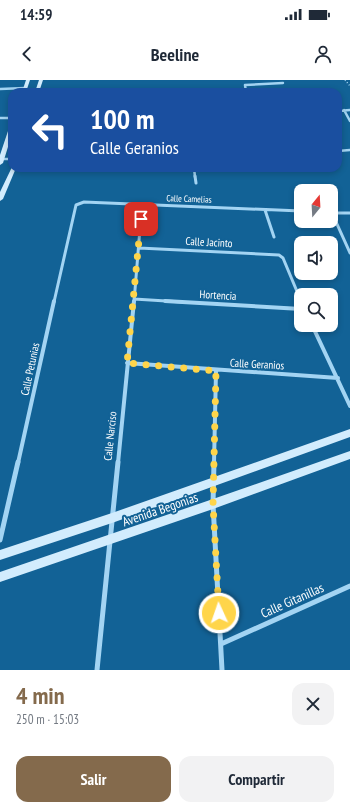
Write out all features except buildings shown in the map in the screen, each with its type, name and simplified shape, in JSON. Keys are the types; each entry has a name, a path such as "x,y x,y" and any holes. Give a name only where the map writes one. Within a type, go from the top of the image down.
{"street":[{"path":"245,88 245,85 283,83"},
{"path":"350,110 344,110 350,121"},
{"path":"1,161 8,139"},
{"path":"0,199 11,172"},
{"path":"195,172 196,183"},
{"name":"Calle Camelias","path":"78,203 142,204 294,211"},
{"name":"Calle Petunias","path":"0,540 75,207 78,203"},
{"name":"Calle Narciso","path":"97,670 139,248 142,204"},
{"path":"265,210 274,237"},
{"path":"338,213 350,213"},
{"path":"338,226 350,253"},
{"name":"Calle Jacinto","path":"139,248 279,255 282,258 295,288"},
{"name":"Hortencia","path":"134,299 294,309"},
{"path":"315,332 350,406"},
{"name":"Calle Geranios","path":"127,363 216,371 338,378"},
{"path":"216,371 213,504 222,670"},
{"name":"Avenida Begonias","path":"0,555 112,518 350,432"},
{"name":"Avenida Begonias","path":"0,577 213,504 350,454"},
{"name":"Calle Gitanillas","path":"221,644 350,586"}],"path":[{"path":"346,80 350,86"}],"route":[{"path":"141,219 127,363 216,371 213,504 219,613"}]}
